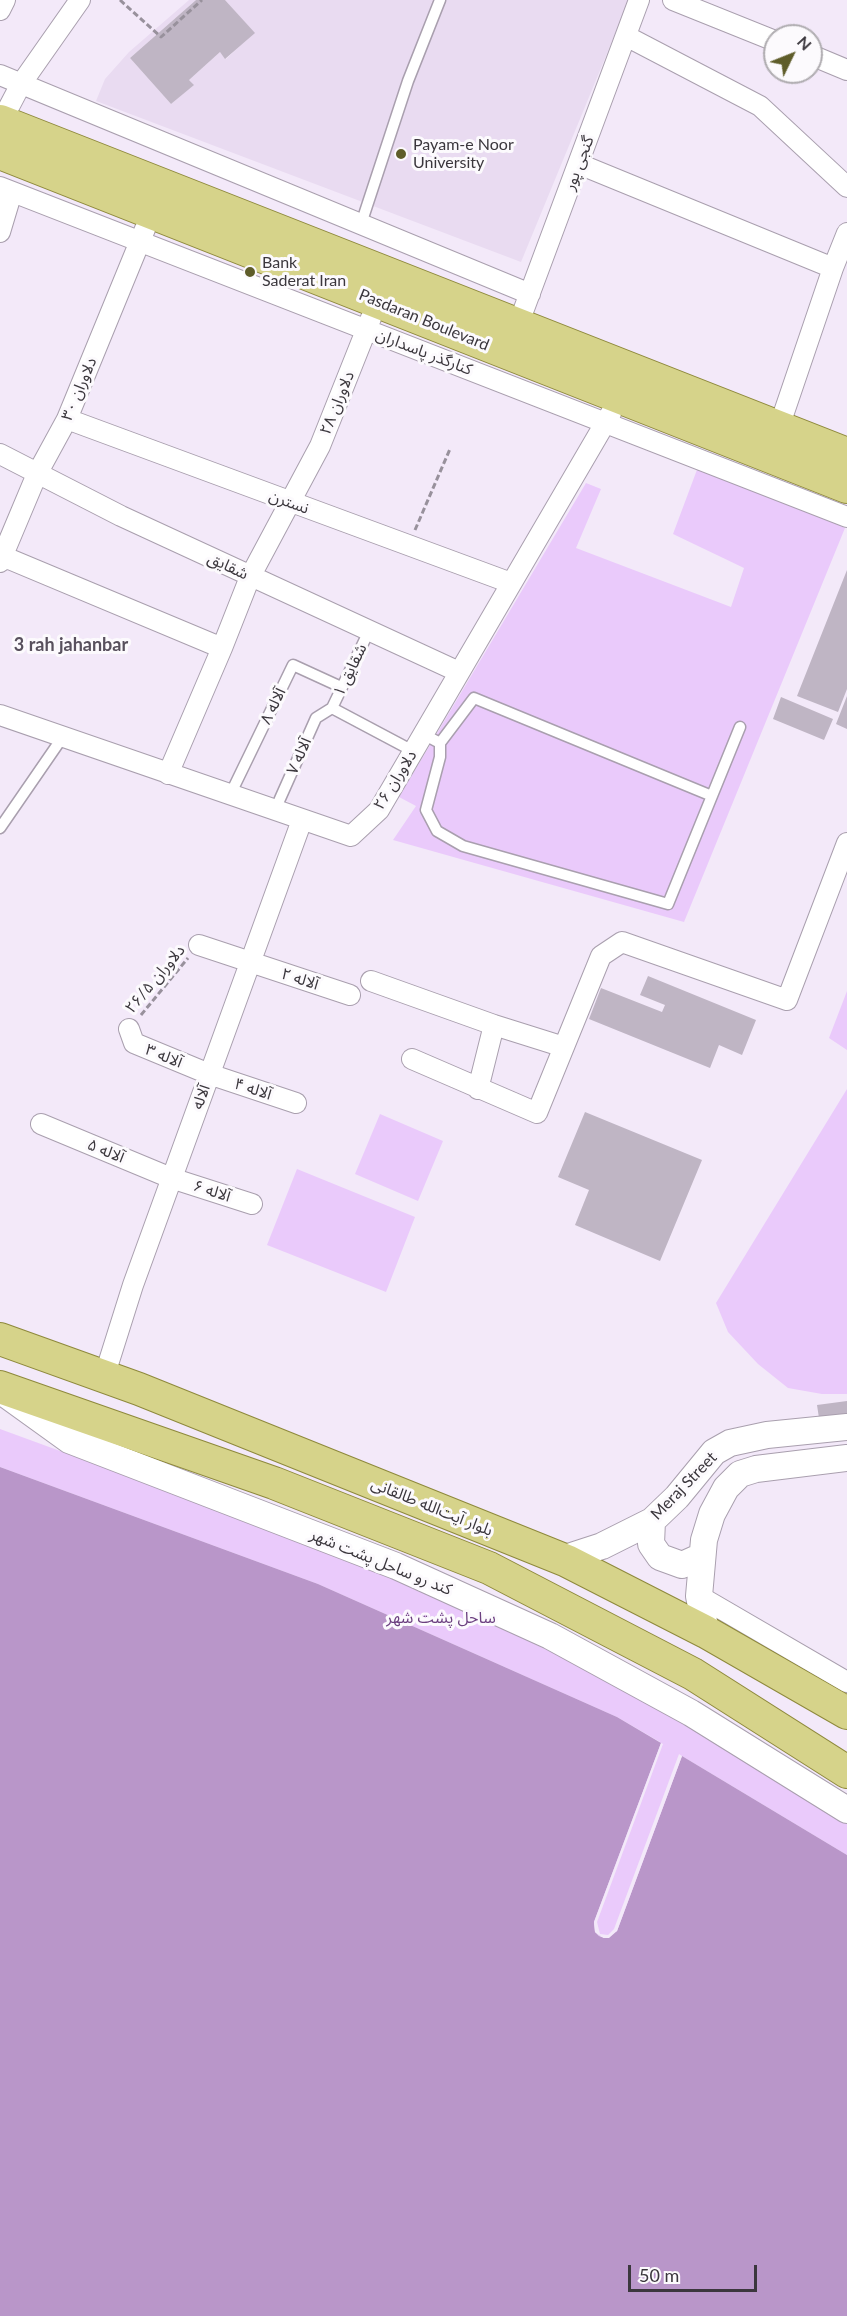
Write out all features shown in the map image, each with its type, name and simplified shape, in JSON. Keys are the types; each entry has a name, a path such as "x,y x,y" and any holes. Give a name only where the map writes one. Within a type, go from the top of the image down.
{"main road":[{"name":"Pasdaran Boulevard","path":"0,121 847,454"},
{"name":"Pasdaran Boulevard","path":"0,153 151,213 372,316 613,410 847,487"},
{"name":"بلوار آیت‌الله طالقانی","path":"0,1339 104,1377 562,1559 706,1632 847,1713"},
{"path":"0,1388 274,1484 489,1568 693,1674 847,1772"}],"street":[{"path":"0,9 5,0"},
{"path":"0,121 21,84 80,0"},
{"name":"گنجی پور","path":"518,325 639,0"},
{"path":"673,0 763,36"},
{"path":"626,36 760,106 847,187"},
{"path":"823,60 847,70"},
{"path":"0,75 530,294"},
{"path":"579,164 833,267"},
{"path":"0,232 6,190"},
{"name":"کنارگذر پاسداران","path":"6,190 140,242 372,316"},
{"name":"دلاوران ۳۰","path":"1,559 37,474 67,419 151,213"},
{"path":"779,428 833,267 847,233"},
{"name":"دلاوران ۲۸","path":"168,774 250,577 320,446 372,316"},
{"path":"613,410 847,518"},
{"name":"دلاوران ۲۶","path":"0,715 351,836 379,810 425,743 459,672 613,410"},
{"name":"نسترن","path":"67,419 511,583"},
{"name":"شقایق","path":"0,454 250,577 459,672"},
{"path":"1,559 222,648"},
{"name":"آلاله","path":"104,1377 171,1178 302,820"},
{"path":"412,1059 537,1113 601,956 622,942 787,1000 847,843"},
{"name":"آلاله ۲","path":"199,945 350,995"},
{"path":"371,981 494,1025 564,1047"},
{"path":"478,1089 494,1025"},
{"name":"آلاله ۳","path":"129,1029 134,1043 209,1074"},
{"name":"آلاله ۴","path":"209,1074 296,1103"},
{"name":"آلاله ۵","path":"41,1124 171,1178"},
{"name":"آلاله ۶","path":"171,1178 252,1204"},
{"name":"کند رو ساحل پشت شهر","path":"0,1388 69,1440 396,1566 550,1636 691,1713 847,1810"},
{"name":"Meraj Street","path":"562,1559 602,1546 652,1521 677,1497 714,1452 730,1443 767,1435 847,1427"},
{"name":"Meraj Street","path":"706,1632 699,1596 702,1556 712,1514 726,1488 740,1474 756,1469 847,1458"},
{"path":"652,1521 651,1544 660,1557 682,1565 702,1556"},
{"path":"699,1596 847,1682"}],"lane":[{"path":"361,224 408,81 440,0"},
{"name":"شقایق ۱","path":"332,708 369,631"},
{"name":"آلاله ۸","path":"231,795 293,665 341,687"},
{"path":"425,743 474,698 712,796"},
{"path":"332,708 425,743 440,758 426,810 437,831 463,846 668,904 740,727"},
{"name":"آلاله ۷","path":"275,810 316,718 332,708"},
{"path":"0,828 62,738"}],"path":[{"path":"120,0 161,37 202,0"},
{"path":"408,545 450,449"},
{"name":"دلاوران ۲۶/۵","path":"129,1029 199,945"}],"shaded area":[{"name":"Payam-e Noor University","path":"189,0 196,0 130,58 171,104 193,85 189,80 220,52 226,59 254,33 225,0 629,0 521,262 96,101 105,79 129,52"},
{"path":"0,1467 318,1584 617,1717 661,1743 594,1922 595,1932 599,1936 604,1938 617,1931 682,1756 847,1855 847,2316 0,2316"}],"green space":[{"path":"701,459 845,528 684,922 393,840 416,806 399,797 586,483 601,489 576,548 731,607 744,568 673,534"},
{"path":"847,991 847,1050 829,1038"},
{"path":"847,1089 847,1394 822,1394 788,1388 758,1364 728,1332 716,1303"},
{"path":"380,1114 443,1141 418,1201 355,1174"},
{"path":"297,1169 415,1217 386,1292 267,1245"},
{"name":"ساحل پشت شهر","path":"0,1429 287,1534 449,1601 575,1664 685,1722 847,1821 847,1855 682,1756 617,1931 614,1935 599,1936 594,1922 660,1742 617,1717 318,1584 0,1467"}],"pier":[{"path":"661,1743 663,1744 597,1922 600,1934 608,1935 614,1929 679,1754 682,1756 617,1931 609,1938 604,1938 595,1932 594,1922"}],"building":[{"path":"196,0 225,0 255,33 225,59 220,52 189,80 194,85 171,104 130,58"},
{"path":"847,570 847,689 838,712 797,696"},
{"path":"847,696 847,729 836,724"},
{"path":"781,697 833,719 824,740 773,719"},
{"path":"648,976 756,1020 742,1055 719,1045 710,1068 589,1019 601,988 662,1012 665,1005 640,995"},
{"path":"585,1112 702,1160 660,1261 575,1225 589,1190 558,1177"},
{"path":"847,1401 847,1414 819,1418 817,1405"}],"place":[{"name":"Payam-e Noor University","path":"401,154"},
{"name":"Bank Saderat Iran","path":"250,272"}],"district":[{"name":"3 rah jahanbar","path":"71,645"}]}
